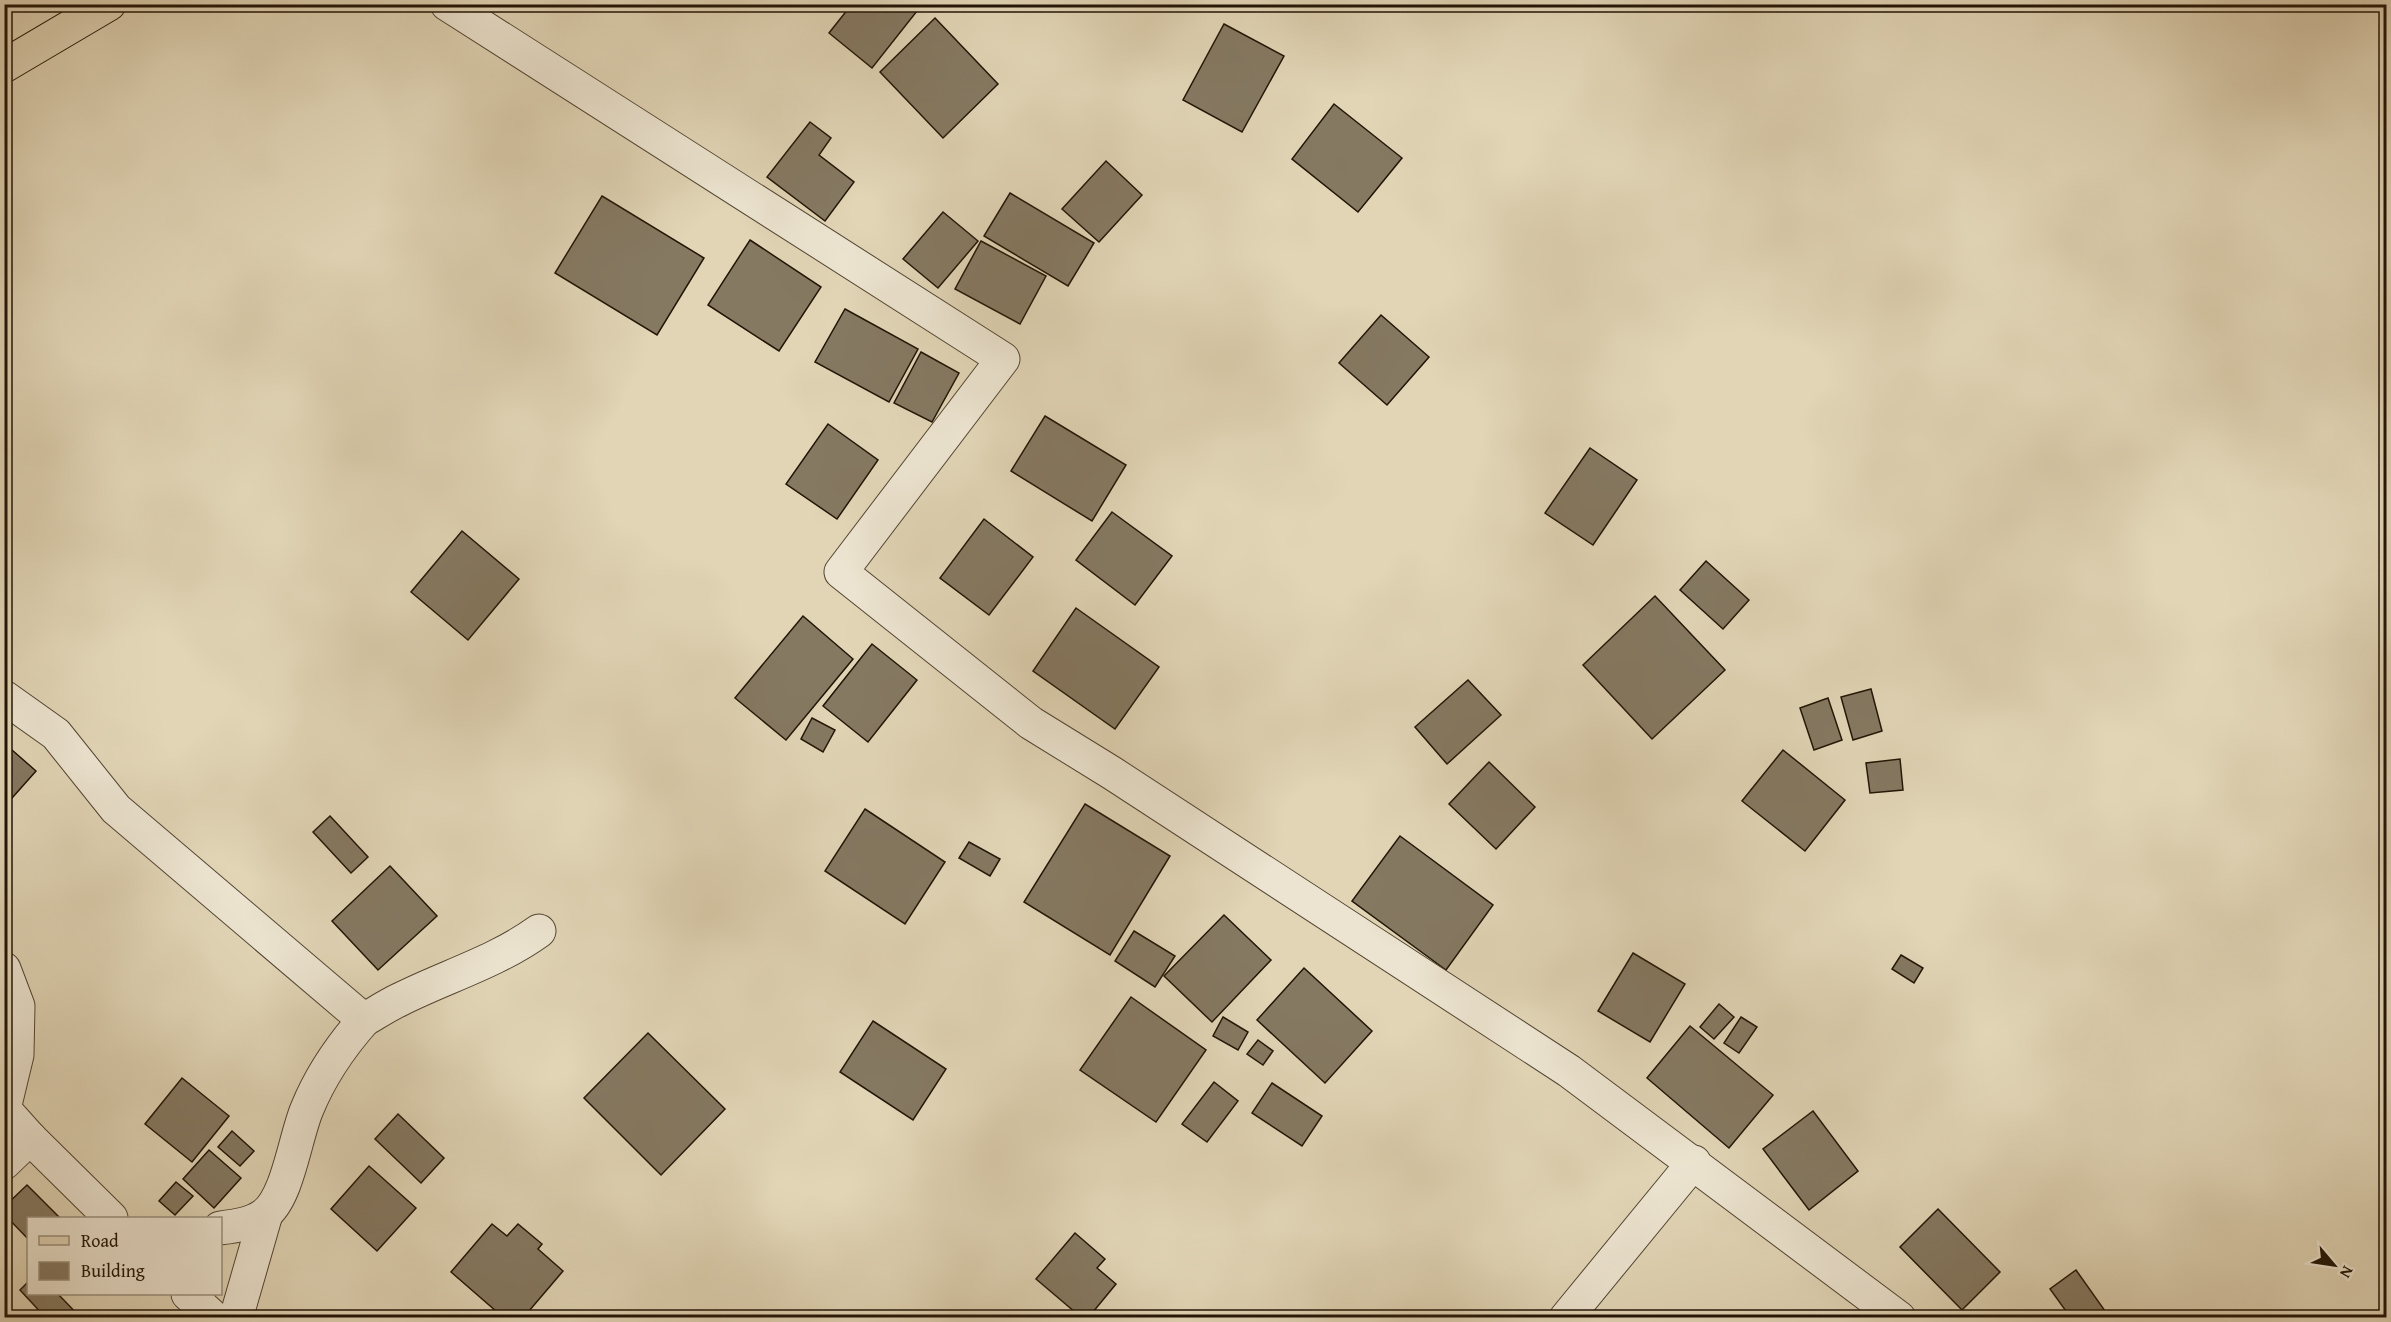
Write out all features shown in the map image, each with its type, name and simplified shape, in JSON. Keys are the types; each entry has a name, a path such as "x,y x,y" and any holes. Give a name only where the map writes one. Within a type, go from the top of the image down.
{"main road":[{"path":"4,66 110,4"}],"street":[{"path":"447,4 1003,359 841,572 1031,723 1569,1071 1899,1317"},
{"path":"12,711 56,734 116,809 364,1020"},
{"path":"236,1317 266,1214 285,1188 297,1136 307,1107 346,1041 364,1020 400,999 496,957 538,931"},
{"path":"4,969 18,1006 17,1055 4,1109 110,1217"},
{"path":"4,1163 30,1138"},
{"path":"1566,1317 1694,1162"},
{"path":"222,1228 241,1226 266,1214"},
{"path":"190,1295 214,1317"}],"building":[{"path":"852,4 918,4 921,6 872,68 829,33"},
{"path":"935,18 998,84 943,138 880,72"},
{"path":"1224,24 1284,56 1242,132 1183,100"},
{"path":"1334,104 1402,158 1358,212 1292,159"},
{"path":"810,122 831,138 819,155 854,182 825,221 767,177"},
{"path":"1106,161 1142,195 1099,242 1062,209"},
{"path":"1010,193 1094,243 1068,286 984,236"},
{"path":"602,196 704,258 657,335 555,273"},
{"path":"943,212 978,241 938,288 903,259"},
{"path":"750,240 821,287 779,351 708,305"},
{"path":"981,241 1046,276 1020,324 955,289"},
{"path":"845,309 918,349 889,402 815,362"},
{"path":"1381,315 1429,357 1387,405 1339,363"},
{"path":"921,352 959,373 932,422 894,403"},
{"path":"1045,416 1126,465 1092,521 1011,471"},
{"path":"828,424 878,460 837,519 786,484"},
{"path":"2382,446 2386,446 2386,486 2381,485"},
{"path":"1590,448 1637,480 1593,545 1545,513"},
{"path":"1112,512 1172,556 1135,605 1076,560"},
{"path":"984,519 1033,557 989,615 940,578"},
{"path":"462,531 519,579 468,640 411,592"},
{"path":"1706,561 1749,600 1723,629 1680,590"},
{"path":"1655,596 1725,670 1652,739 1583,665"},
{"path":"1076,608 1159,667 1115,729 1033,671"},
{"path":"803,616 853,659 786,740 735,698"},
{"path":"872,644 917,680 868,742 823,706"},
{"path":"1468,680 1501,715 1447,764 1415,727"},
{"path":"1871,689 1882,731 1853,740 1841,697"},
{"path":"1828,698 1842,740 1814,750 1800,708"},
{"path":"812,718 835,730 823,752 801,739"},
{"path":"12,750 36,771 4,807 4,759"},
{"path":"1783,750 1845,800 1805,851 1742,801"},
{"path":"1900,759 1903,790 1870,793 1866,763"},
{"path":"1489,762 1535,807 1496,849 1449,804"},
{"path":"1085,804 1170,856 1110,955 1024,902"},
{"path":"865,809 945,862 905,924 825,871"},
{"path":"330,816 368,857 351,873 313,832"},
{"path":"1400,836 1493,905 1446,970 1352,901"},
{"path":"969,842 1000,859 990,876 959,858"},
{"path":"390,866 437,916 378,970 332,921"},
{"path":"1224,915 1271,960 1212,1022 1164,976"},
{"path":"1134,931 1175,956 1155,987 1115,961"},
{"path":"1633,953 1685,984 1650,1042 1598,1011"},
{"path":"1901,955 1923,968 1914,983 1892,969"},
{"path":"1304,968 1372,1031 1325,1083 1257,1020"},
{"path":"1131,997 1206,1050 1156,1122 1080,1070"},
{"path":"1719,1004 1734,1017 1714,1039 1700,1027"},
{"path":"1223,1017 1248,1032 1238,1050 1213,1036"},
{"path":"1741,1017 1757,1027 1739,1053 1724,1043"},
{"path":"873,1021 946,1069 913,1120 840,1072"},
{"path":"1690,1026 1773,1095 1729,1148 1647,1078"},
{"path":"648,1033 725,1109 661,1175 584,1098"},
{"path":"1258,1040 1273,1051 1263,1065 1247,1054"},
{"path":"182,1078 229,1116 192,1162 145,1124"},
{"path":"1214,1082 1238,1101 1207,1142 1182,1124"},
{"path":"1272,1083 1322,1116 1302,1146 1252,1113"},
{"path":"1813,1111 1858,1171 1809,1210 1763,1149"},
{"path":"398,1114 444,1158 421,1183 375,1139"},
{"path":"232,1131 254,1151 240,1166 218,1147"},
{"path":"209,1150 241,1178 214,1208 183,1179"},
{"path":"369,1166 416,1208 377,1251 331,1209"},
{"path":"176,1182 193,1196 175,1215 159,1201"},
{"path":"27,1185 59,1217 27,1217 27,1238 4,1214 4,1207"},
{"path":"1938,1209 2000,1272 1962,1310 1900,1247"},
{"path":"492,1224 507,1236 518,1224 542,1244 538,1249 563,1271 523,1318 504,1318 451,1272"},
{"path":"1075,1233 1105,1259 1097,1268 1116,1284 1088,1318 1082,1318 1036,1279"},
{"path":"2076,1270 2110,1318 2071,1318 2050,1289"},
{"path":"27,1283 27,1295 59,1295 81,1318 46,1318 20,1290"}]}
